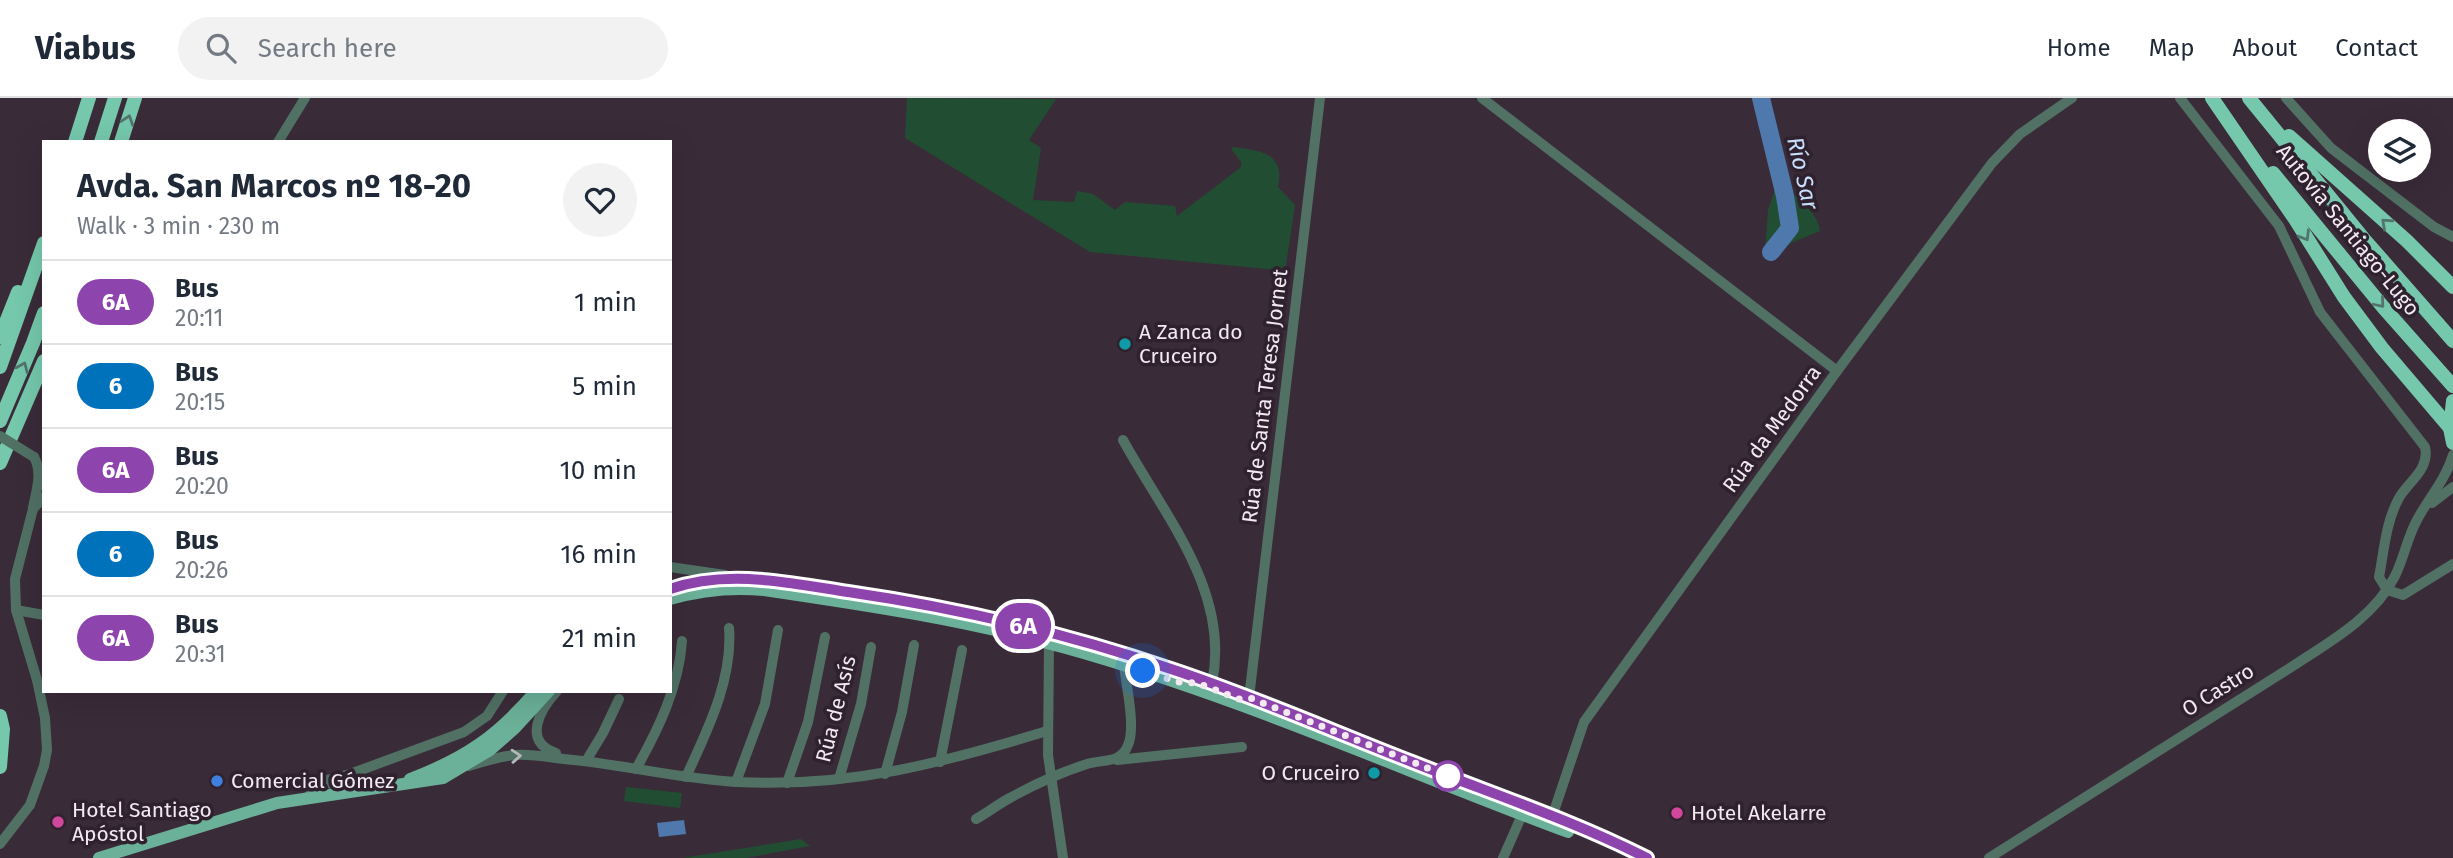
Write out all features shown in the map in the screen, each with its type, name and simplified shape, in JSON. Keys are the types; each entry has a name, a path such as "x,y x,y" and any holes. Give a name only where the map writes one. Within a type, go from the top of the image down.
{"highway":[{"path":"76,140 89,98"},
{"path":"102,140 115,98"},
{"path":"122,140 135,98"},
{"path":"2213,98 2344,297 2451,436"},
{"name":"Autovía Santiago-Lugo","path":"2213,98 2383,307 2453,386"},
{"path":"2252,98 2453,287"},
{"name":"Autovía Santiago-Lugo","path":"2252,98 2363,238 2453,341"},
{"path":"0,368 42,250"},
{"path":"0,337 21,283 37,266"},
{"path":"0,421 42,318"},
{"path":"0,463 42,366"},
{"path":"2451,436 2452,407"},
{"path":"0,475 18,434 17,425"},
{"path":"0,716 3,729 0,767"}],"main road":[{"path":"672,595 688,582 746,583 893,598 990,617 1212,683 1552,817 1647,858"},
{"path":"672,597 746,583 1020,635 1048,650 1064,647 1121,656"},
{"path":"990,617 1013,628 1042,636 1048,650"},
{"path":"1048,650 1055,639 1121,656 1178,682 1521,815 1641,858"},
{"path":"1178,682 1197,683 1239,699 1250,698"},
{"path":"393,786 442,767 468,753 503,727 534,693"},
{"path":"99,858 238,814 338,790 438,780 461,769 499,742 547,693"},
{"path":"1250,698 1254,705 1313,728 1340,743"},
{"path":"1521,815 1552,817"},
{"path":"1552,817 1554,823 1563,826 1569,833"}],"street":[{"path":"279,140 305,98"},
{"name":"Rúa de Santa Teresa Jornet","path":"1250,698 1320,98"},
{"path":"1482,98 1837,371"},
{"name":"Rúa da Medorra","path":"1552,817 1584,722 1837,371 1992,163 2020,134 2072,98"},
{"path":"2180,98 2279,226 2320,312 2425,447 2424,463 2399,497 2390,519 2379,577 2387,590 2403,595 2453,564"},
{"path":"2286,98 2331,148 2434,227 2453,237"},
{"path":"0,436 34,457 39,466 33,509 15,579 16,610 37,680 45,718 47,750 30,805 0,844"},
{"path":"1123,440 1189,550 1204,590 1216,630 1217,662 1212,683"},
{"name":"O Castro","path":"1989,858 2336,638 2367,613 2387,590 2421,512 2444,480 2453,455"},
{"path":"2421,512 2453,487"},
{"path":"33,509 42,499"},
{"path":"672,567 688,582"},
{"path":"16,610 42,615"},
{"path":"687,777 702,745 719,696 725,670 729,628"},
{"path":"736,782 765,704 778,630"},
{"path":"787,783 808,722 825,637"},
{"path":"672,690 682,641"},
{"path":"885,774 902,712 914,645"},
{"name":"Rúa de Asís","path":"839,779 860,704 872,647"},
{"path":"940,762 962,650"},
{"path":"1048,650 1047,731 1063,858"},
{"path":"1116,760 1124,754 1130,739 1121,656"},
{"path":"307,798 314,787 323,781 350,774 471,728 492,711 502,693"},
{"path":"555,693 544,704 538,717 538,737 548,751 586,761 736,782 787,783 885,774 940,762 1047,731"},
{"path":"636,769 666,709 671,693"},
{"path":"586,761 619,699"},
{"path":"976,819 1007,799 1052,776 1091,762 1242,747"},
{"path":"461,769 512,755 573,758"},
{"path":"323,781 329,782 338,790 350,774"},
{"path":"1503,858 1521,815"}],"green space":[{"path":"907,98 1056,99 1029,140 1041,148 1033,200 1074,202 1077,191 1093,194 1115,210 1125,202 1175,206 1177,216 1241,167 1232,147 1268,155 1278,166 1278,187 1295,205 1286,265 1278,270 1090,252 905,138"},
{"path":"1775,189 1790,193 1804,203 1815,217 1820,231 1791,243 1773,256 1767,256 1765,250 1768,210"},
{"path":"626,787 682,793 680,808 624,801"},
{"path":"801,839 810,846 746,858 682,858"}],"water":[{"path":"684,820 686,834 659,837 657,823"}],"waterway":[{"name":"Río Sar","path":"1761,98 1790,228 1771,252"}],"bus line":[{"name":"6A","path":"672,588 702,581 749,578 893,598 963,611 1057,634 1212,683 1527,806 1647,858"}],"place":[{"name":"A Zanca do Cruceiro","path":"1125,344"},
{"name":"O Cruceiro","path":"1374,773"},
{"name":"Comercial Gómez","path":"217,781"},
{"name":"Hotel Akelarre","path":"1677,813"},
{"name":"Hotel Santiago Apóstol","path":"58,822"}],"route":[{"path":"1143,671 1178,682 1197,683 1239,699 1250,698 1448,776"}]}
